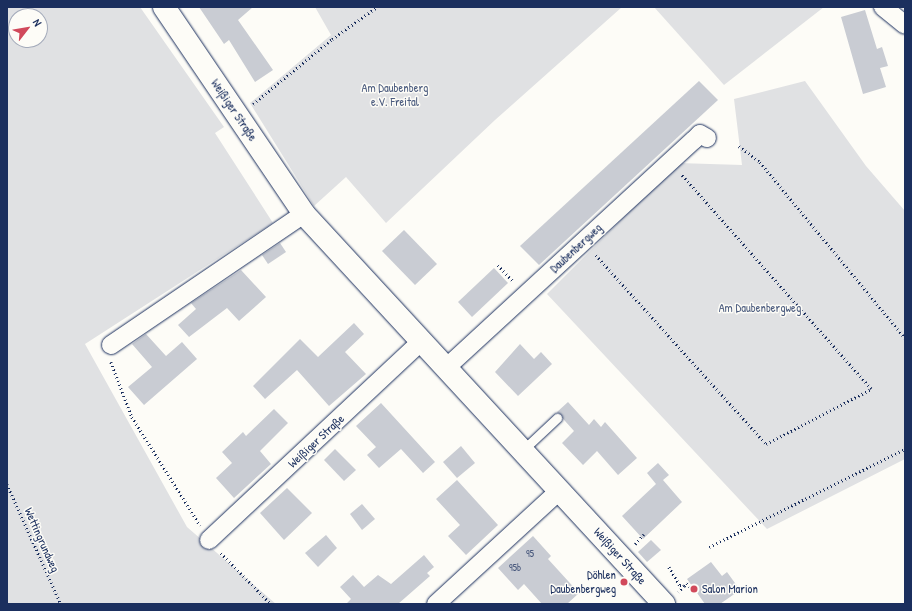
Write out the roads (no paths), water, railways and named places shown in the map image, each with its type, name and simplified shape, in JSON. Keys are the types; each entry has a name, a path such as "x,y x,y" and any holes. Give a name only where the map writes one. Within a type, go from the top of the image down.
{"street":[{"name":"Weißiger Straße","path":"164,7 304,214 560,490 668,600"},
{"path":"883,7 905,25"},
{"name":"Daubenbergweg","path":"447,367 700,134 707,138"},
{"path":"111,345 304,214"},
{"name":"Weißiger Straße","path":"209,540 422,341"},
{"path":"436,604 560,490"}],"lane":[{"path":"523,450 557,418"}],"place":[{"name":"Döhlen Daubenbergweg","path":"624,582"},
{"name":"Salon Marion","path":"694,589"}],"park label":[{"name":"Am Daubenberg e.V. Freital","path":"395,95"},
{"name":"Am Daubenbergweg","path":"760,308"}]}
